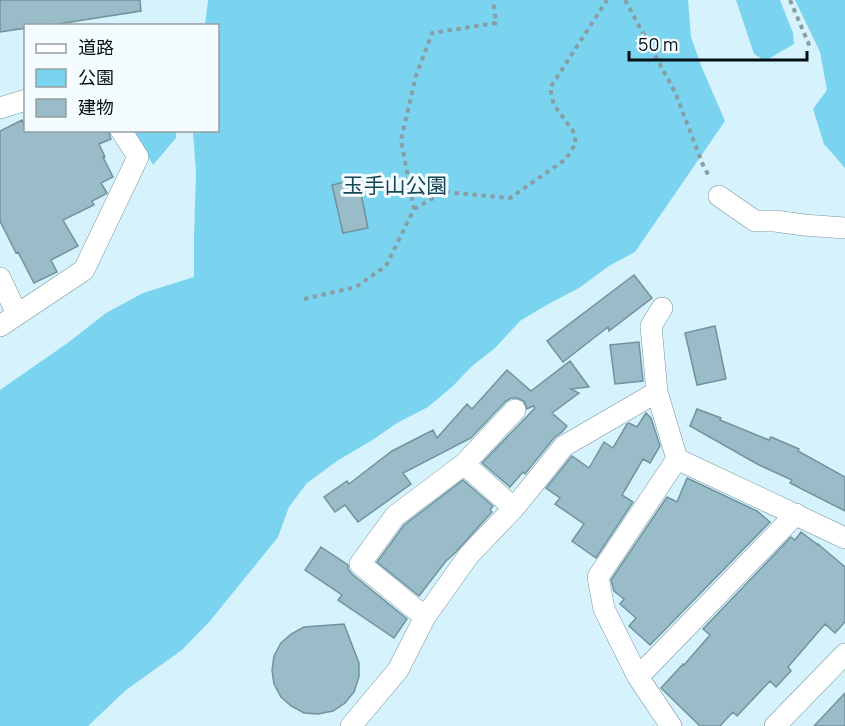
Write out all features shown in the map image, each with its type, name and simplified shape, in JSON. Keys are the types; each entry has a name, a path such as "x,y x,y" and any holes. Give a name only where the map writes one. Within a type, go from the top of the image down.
{"street":[{"path":"0,108 24,101"},
{"path":"0,278 8,320 84,270 138,157 122,132"},
{"path":"719,196 755,222 775,221 845,228"},
{"path":"662,308 651,326 657,392 677,459 845,538"},
{"path":"351,726 398,670 425,617 470,555 514,508 564,446 657,392"},
{"path":"425,617 360,564 395,516 464,464 515,410"},
{"path":"671,726 638,677 604,609 598,577 677,459"},
{"path":"464,464 514,508"},
{"path":"638,677 796,514"},
{"path":"775,726 845,654"}],"path":[{"path":"414,209 401,140 416,76 432,33 496,23 493,0"},
{"path":"304,299 356,286 386,266 414,209 444,192 510,198 566,159 576,143 573,131 554,105 550,88 607,0"},
{"path":"625,0 675,92 703,165 719,196"},
{"path":"790,0 810,47"}],"green space":[{"name":"玉手山公園","path":"208,0 688,0 691,37 725,121 635,252 609,266 579,288 520,321 495,348 428,407 397,423 307,483 289,507 278,537 210,621 182,650 126,690 88,726 0,726 0,390 106,313 143,293 194,277 196,173 193,132 219,132 219,24 205,24"},
{"path":"736,0 780,0 793,33 794,44 765,61 754,54"},
{"path":"795,0 845,0 845,168 824,144 813,109 827,90 820,52"},
{"path":"135,132 176,132 176,138 153,165"}],"building":[{"path":"0,0 140,0 141,11 58,24 24,24 24,28 0,32"},
{"path":"22,120 24,132 109,132 111,139 99,144 113,177 101,183 107,193 92,201 94,205 63,220 78,246 51,260 57,272 34,283 0,221 0,131"},
{"path":"358,179 368,228 343,233 332,185"},
{"path":"634,275 652,298 609,331 608,327 563,362 547,341"},
{"path":"715,326 726,379 697,385 685,333"},
{"path":"639,342 643,381 615,384 610,345"},
{"path":"570,361 589,387 571,389 579,393 552,413 567,426 554,438 525,474 523,472 510,487 482,463 535,408 533,406 527,409 524,401 517,398 506,401 471,438 403,473 411,484 358,522 345,505 335,512 324,497 347,481 349,484 392,451 433,430 437,438 467,404 472,409 507,370 531,391"},
{"path":"697,409 769,440 771,437 799,449 798,451 845,477 845,511 790,483 792,480 759,465 690,426"},
{"path":"646,413 651,418 660,446 650,463 643,459 622,495 633,502 596,558 572,541 584,524 555,504 560,498 546,488 572,456 589,468 604,442 613,448 627,424 637,427"},
{"path":"687,478 757,511 770,522 650,645 629,626 636,618 620,604 624,599 614,591 611,580 667,497 677,502"},
{"path":"463,480 493,506 490,510 492,512 446,561 419,596 377,562 404,525"},
{"path":"801,532 845,567 845,622 835,633 825,624 788,667 791,671 776,687 770,681 737,716 733,712 720,726 700,726 661,688 710,635 703,629 791,537 795,540"},
{"path":"321,547 348,565 352,574 407,619 394,638 338,600 342,595 305,570"},
{"path":"344,624 359,663 359,677 354,692 345,703 333,711 318,714 304,713 291,706 281,697 274,684 272,670 274,656 281,643 304,627"},
{"path":"845,693 845,726 814,726"}]}
